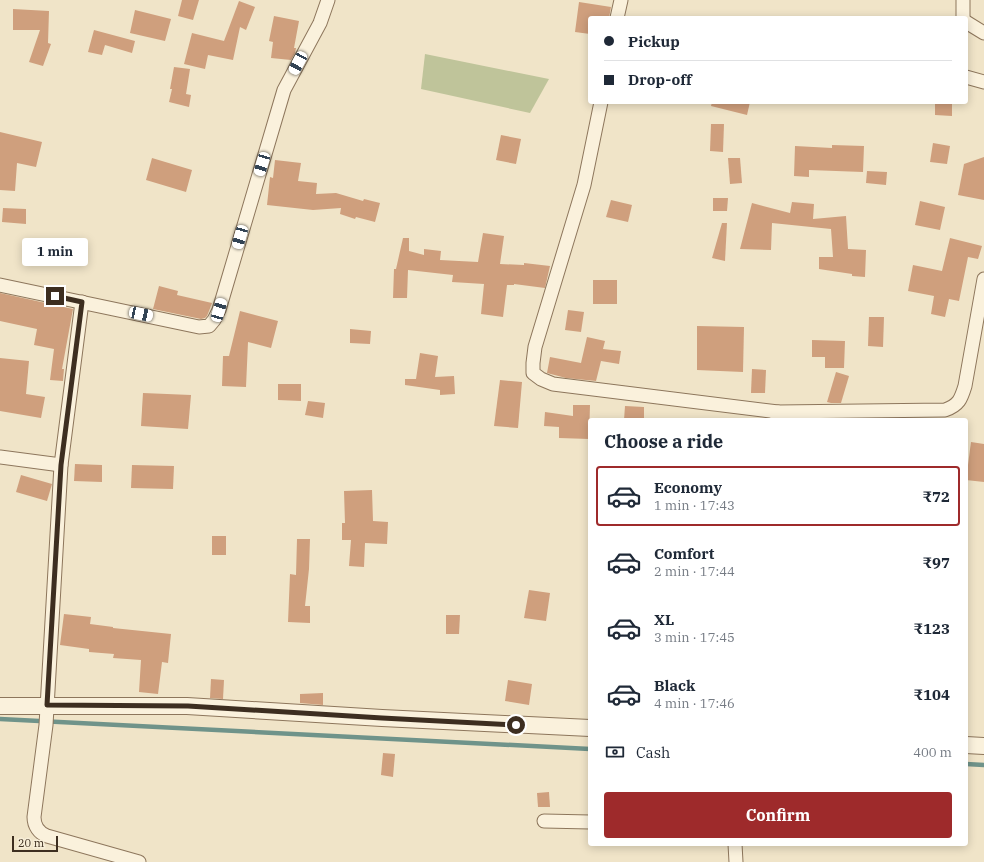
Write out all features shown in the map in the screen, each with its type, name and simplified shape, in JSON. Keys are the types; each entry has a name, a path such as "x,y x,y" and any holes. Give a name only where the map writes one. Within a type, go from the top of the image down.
{"street":[{"path":"0,285 199,327 209,326 219,310 284,90 320,23 328,0"},
{"path":"617,16 621,0"},
{"path":"963,0 963,16"},
{"path":"968,23 984,33"},
{"path":"968,78 984,82"},
{"path":"601,104 584,185 535,347 533,373 541,380 553,384 777,416 945,410 954,407 961,398 965,386 984,279"},
{"path":"82,302 61,465 46,714 34,823 40,833 47,836 138,862"},
{"path":"0,456 61,465"},
{"path":"0,706 46,714 188,706 382,718 588,728"},
{"path":"968,745 984,746"},
{"path":"544,821 588,822"},
{"path":"735,846 736,862"}],"green space":[{"path":"425,54 549,79 530,113 421,89"}],"building":[{"path":"182,0 199,0 193,20 178,16"},
{"path":"239,1 255,7 246,30 240,27 233,60 208,55 205,69 184,64 192,33 224,41"},
{"path":"579,2 611,7 609,16 588,16 588,34 575,32"},
{"path":"13,9 49,11 48,43 51,44 43,66 29,62 40,30 13,30"},
{"path":"135,10 171,19 165,41 130,33"},
{"path":"274,16 299,21 294,48 296,48 295,53 291,60 271,58 273,42 269,41"},
{"path":"94,30 135,41 132,53 105,45 102,55 88,52"},
{"path":"174,67 190,69 186,94 191,95 189,107 169,102"},
{"path":"712,104 750,104 747,115 711,106"},
{"path":"935,104 952,104 952,116 935,115"},
{"path":"711,124 724,124 723,152 710,151"},
{"path":"0,132 42,142 36,167 17,163 15,191 0,190"},
{"path":"501,135 521,139 516,164 496,160"},
{"path":"933,143 950,146 947,164 930,162"},
{"path":"832,145 864,146 863,172 809,170 809,177 794,176 795,146 832,148"},
{"path":"984,157 984,200 958,195 964,164"},
{"path":"152,158 192,170 186,192 146,180"},
{"path":"728,158 740,158 742,183 730,184"},
{"path":"275,160 301,163 298,181 317,183 316,194 336,193 363,201 364,199 380,203 375,222 356,217 355,219 340,214 341,208 313,210 267,205 270,177 273,178"},
{"path":"867,171 887,172 886,185 866,183"},
{"path":"713,198 728,198 727,211 713,211"},
{"path":"611,200 632,205 628,222 606,217"},
{"path":"920,201 945,207 940,230 915,225"},
{"path":"792,202 814,204 813,219 846,216 848,249 866,250 865,277 852,276 852,274 819,269 819,257 833,257 831,229 772,223 771,250 740,249 752,203 790,213"},
{"path":"3,208 26,209 26,224 2,222"},
{"path":"722,223 727,223 725,261 712,258"},
{"path":"483,233 504,236 500,264 524,265 524,263 550,266 545,288 514,284 507,285 503,317 481,314 484,284 452,282 453,275 408,270 407,298 393,298 394,269 396,269 403,238 409,238 409,251 424,255 424,249 441,251 440,260 478,262"},
{"path":"950,238 982,246 978,259 968,257 959,301 949,299 945,317 931,314 934,296 908,291 913,265 942,271"},
{"path":"593,280 617,280 617,304 593,304"},
{"path":"159,286 178,291 177,295 212,303 207,316 201,319 153,309"},
{"path":"0,293 73,309 62,369 64,369 63,381 50,380 54,349 34,345 37,329 0,321"},
{"path":"568,310 584,312 581,332 565,330"},
{"path":"240,311 278,321 271,348 248,342 246,387 222,386 223,356 229,356"},
{"path":"869,317 884,317 883,347 868,346"},
{"path":"697,326 744,327 743,372 697,370"},
{"path":"350,329 371,331 370,344 350,343"},
{"path":"587,337 605,341 603,349 621,351 619,364 601,361 596,381 566,378 547,373 550,357 581,363"},
{"path":"812,340 845,341 844,368 825,368 825,357 812,357"},
{"path":"420,353 438,356 435,377 454,376 455,394 440,395 440,390 405,385 405,379 416,379"},
{"path":"0,358 29,361 26,394 45,397 41,418 0,411"},
{"path":"752,369 766,370 765,393 751,393"},
{"path":"836,372 849,376 841,403 831,403 827,402"},
{"path":"500,380 522,382 518,428 494,426"},
{"path":"278,384 301,384 301,401 278,400"},
{"path":"143,393 191,395 188,429 141,426"},
{"path":"308,401 325,403 323,418 305,415"},
{"path":"573,405 590,405 590,418 588,418 588,439 559,438 559,427 544,426 545,412 573,416"},
{"path":"625,406 644,407 644,418 624,418"},
{"path":"971,442 984,444 984,482 968,480 968,465"},
{"path":"75,464 102,465 102,482 74,481"},
{"path":"132,465 174,466 173,489 131,488"},
{"path":"21,475 52,484 47,501 16,492"},
{"path":"372,490 373,521 388,522 387,544 365,543 364,567 349,566 351,540 342,540 342,523 345,523 344,491"},
{"path":"212,536 226,536 226,555 212,555"},
{"path":"297,539 310,539 309,569 305,606 310,606 310,623 288,622 290,574 296,575"},
{"path":"529,590 550,593 546,621 524,618"},
{"path":"64,614 91,617 90,624 171,634 168,663 162,662 158,694 139,692 141,660 113,658 114,654 89,652 89,649 60,645"},
{"path":"446,615 460,615 459,634 446,634"},
{"path":"211,679 224,680 223,699 210,698"},
{"path":"508,680 532,684 529,705 505,701"},
{"path":"323,693 323,705 300,703 300,694"},
{"path":"383,753 395,754 393,777 381,775"},
{"path":"549,792 550,807 538,807 537,793"}],"waterway":[{"path":"0,719 588,749"},
{"path":"968,764 984,765"}],"route":[{"path":"55,296 82,302 61,465 47,705 188,706 516,725"}]}
